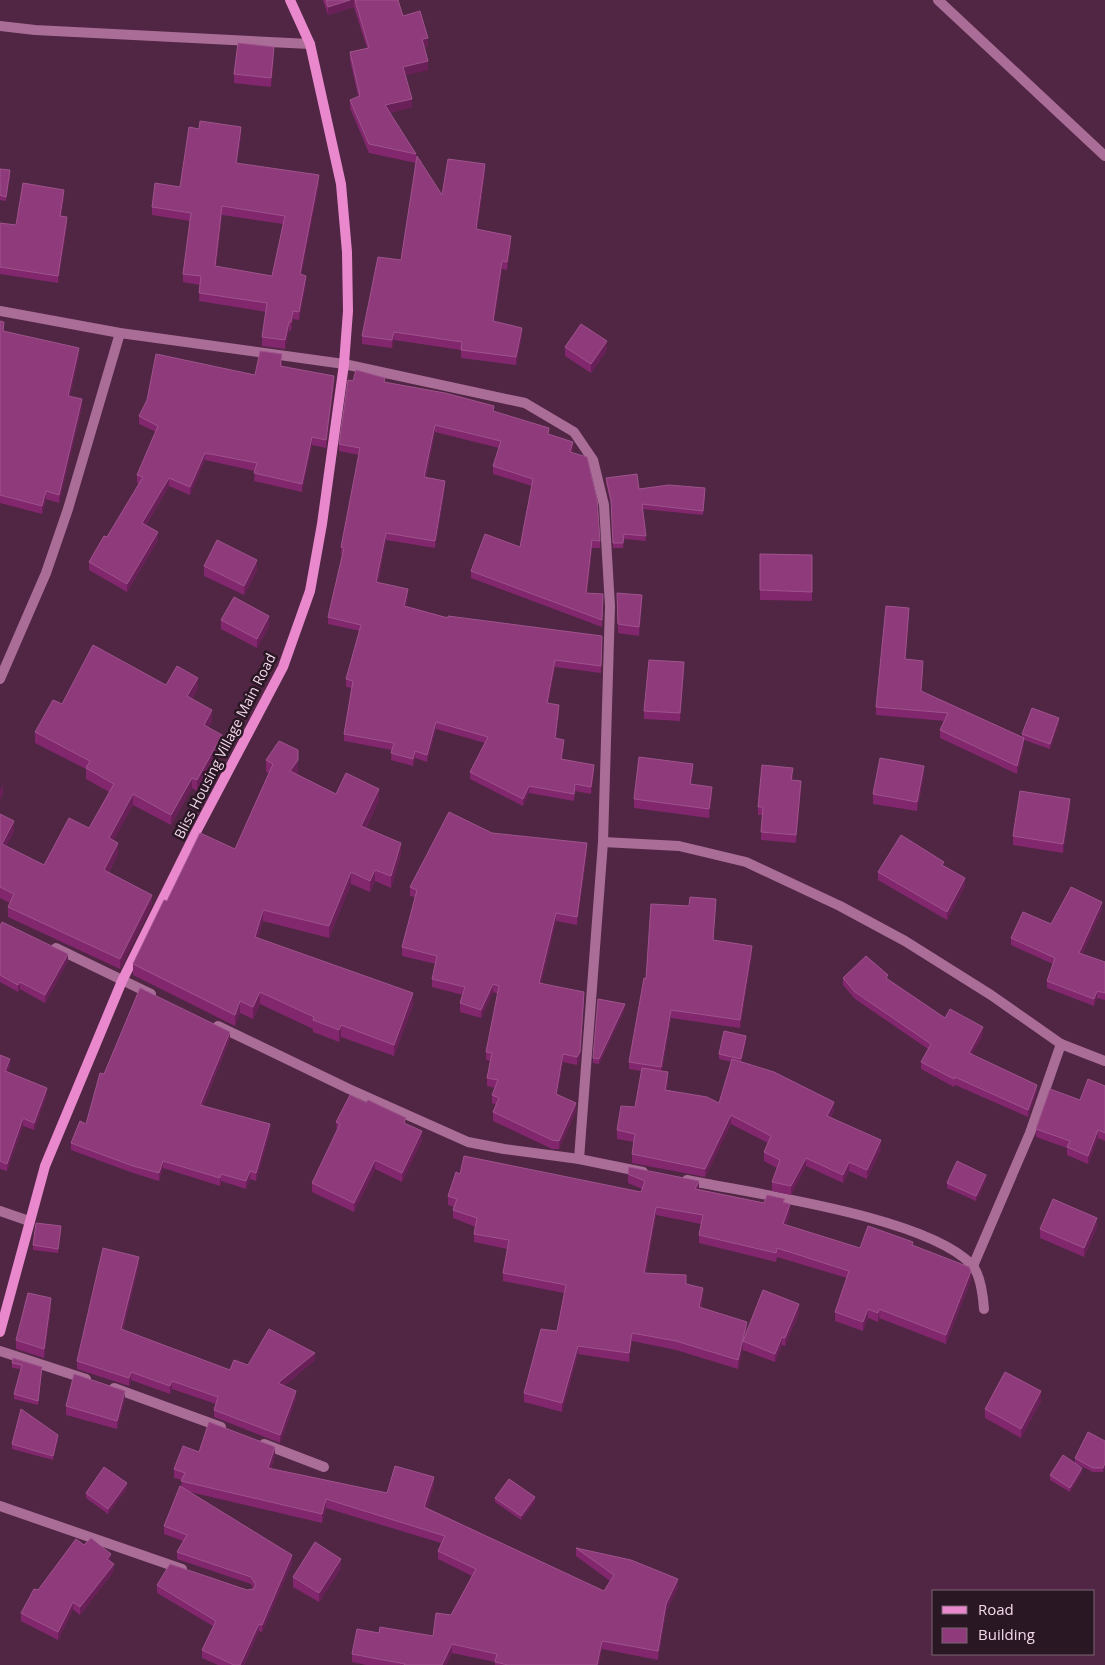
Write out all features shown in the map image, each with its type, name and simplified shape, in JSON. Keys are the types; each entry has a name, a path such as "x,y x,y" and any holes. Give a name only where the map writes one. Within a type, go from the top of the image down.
{"street":[{"name":"Bliss Housing Village Main Road","path":"0,1332 45,1166 122,981 196,832 283,668 310,591 322,524 344,364 348,311 347,252 341,184 310,44 290,0"},
{"path":"938,0 1105,156"},
{"path":"0,26 35,30 310,44"},
{"path":"0,311 120,333 344,364 525,403 574,432 593,460 604,505 610,606 604,842 579,1159"},
{"path":"0,679 46,573 65,518 120,333"},
{"path":"604,842 678,846 746,862 840,906 904,940 991,995 1061,1044 1105,1061"},
{"path":"44,943 157,998"},
{"path":"210,1022 349,1089 468,1142 579,1159 655,1174"},
{"path":"973,1266 1030,1134 1061,1044"},
{"path":"674,1178 827,1209 911,1230 952,1250 973,1266 982,1289 984,1309"},
{"path":"0,1211 29,1221"},
{"path":"0,1351 99,1383 233,1432"},
{"path":"251,1439 324,1467"},
{"path":"0,1506 196,1574"}],"building":[{"path":"326,0 350,0 328,7"},
{"path":"355,0 398,0 403,16 420,11 428,38 422,39 428,61 403,67 412,99 385,105 416,154 369,144 350,100 360,96 350,52 369,48"},
{"path":"238,43 274,47 271,78 234,74"},
{"path":"200,121 241,127 236,163 319,175 300,274 306,276 299,312 293,311 285,340 262,337 267,303 199,293 201,276 183,274 191,213 152,207 155,183 180,187 189,127 199,129","holes":["222,206 285,216 272,276 215,266"]},
{"path":"417,156 442,195 448,159 485,164 476,229 511,236 507,262 502,261 493,321 522,328 516,357 461,350 462,342 394,332 392,340 362,336 378,257 401,260"},
{"path":"0,169 10,170 6,197 0,195"},
{"path":"23,183 64,190 60,216 67,217 58,276 0,267 0,223 16,225"},
{"path":"0,321 4,322 3,331 79,348 68,396 82,399 59,495 46,491 42,506 0,495"},
{"path":"581,324 607,341 591,364 565,347"},
{"path":"260,351 282,354 280,366 334,376 326,440 312,437 302,484 254,473 257,463 205,453 190,487 169,478 142,523 158,532 127,584 89,562 104,536 107,537 143,477 137,475 158,426 139,416 147,400 156,354 255,375"},
{"path":"356,370 385,378 384,382 445,393 494,406 493,411 549,428 548,434 573,442 570,452 587,457 597,499 600,541 592,540 586,593 603,594 602,620 471,571 485,534 520,547 533,479 493,466 501,441 435,425 424,477 445,481 435,541 386,533 376,582 408,589 404,606 448,618 448,616 602,636 601,666 555,660 547,703 559,705 555,738 564,740 561,759 594,765 591,787 575,784 574,794 529,786 523,799 470,772 488,737 436,722 427,755 415,751 413,759 391,753 394,743 344,734 353,681 346,679 361,625 328,617 344,548 341,547 360,448 339,444 348,380 353,381"},
{"path":"637,474 639,489 669,485 705,488 703,511 642,504 646,536 624,534 623,543 613,543 611,500 606,478"},
{"path":"217,540 257,560 244,586 204,566"},
{"path":"760,554 812,555 812,592 760,590"},
{"path":"617,593 642,595 639,627 618,624"},
{"path":"234,597 269,616 257,639 221,620"},
{"path":"886,606 909,608 905,659 923,661 921,691 1024,738 1017,766 940,730 948,713 876,707"},
{"path":"93,645 166,685 177,666 198,678 187,696 212,710 204,725 222,735 197,780 192,778 171,815 133,794 109,838 118,843 104,870 152,895 120,959 8,907 14,894 0,887 0,814 14,821 2,844 44,865 69,818 89,828 114,784 86,768 90,761 35,732 53,700 62,704"},
{"path":"649,660 684,662 680,713 644,711"},
{"path":"1032,708 1059,718 1050,744 1022,734"},
{"path":"279,741 298,750 298,760 290,771 336,794 346,773 379,789 361,826 401,843 391,876 375,870 370,881 351,872 329,926 263,910 255,937 413,993 394,1045 341,1025 339,1030 313,1020 314,1017 260,992 253,1007 240,1001 235,1015 133,964 164,900 167,901 200,833 235,849 273,764 266,760"},
{"path":"639,757 693,764 690,784 712,787 709,809 634,799"},
{"path":"880,758 924,766 917,802 873,794"},
{"path":"762,765 793,768 791,780 801,781 796,835 761,832 763,807 758,807"},
{"path":"1020,791 1070,799 1063,844 1013,836"},
{"path":"449,812 492,833 587,843 577,917 556,913 539,983 584,992 580,1052 577,1057 563,1054 556,1094 576,1103 559,1141 552,1140 493,1112 499,1098 492,1095 498,1080 487,1078 492,1053 486,1052 499,986 493,984 481,1010 460,1003 465,987 432,979 437,956 402,947 417,890 410,887"},
{"path":"901,835 944,862 942,865 965,878 947,912 878,872"},
{"path":"1071,887 1102,902 1079,953 1105,962 1105,993 1097,991 1094,999 1047,981 1055,958 1011,938 1023,912 1051,924"},
{"path":"690,897 716,899 713,940 752,946 740,1020 671,1010 661,1067 629,1062 644,978 646,979 651,904 689,906"},
{"path":"2,922 68,954 45,995 20,982 18,985 0,975 0,926"},
{"path":"866,956 888,975 886,978 945,1018 950,1009 983,1027 969,1053 1037,1085 1028,1110 955,1077 954,1079 921,1062 931,1044 855,992 843,978"},
{"path":"140,988 230,1032 200,1105 270,1124 256,1173 250,1171 246,1181 221,1174 220,1178 163,1161 159,1173 133,1166 71,1143 80,1121 86,1124 100,1073 104,1074"},
{"path":"598,999 625,1004 599,1059 593,1058"},
{"path":"724,1031 746,1036 741,1059 719,1054"},
{"path":"0,1055 10,1059 5,1071 47,1088 34,1123 23,1118 7,1164 0,1161"},
{"path":"732,1059 774,1072 834,1102 827,1116 881,1140 867,1170 849,1162 843,1175 806,1158 791,1186 772,1182 780,1160 764,1152 771,1136 731,1115 705,1169 632,1154 635,1134 617,1130 621,1106 635,1107 642,1068 668,1072 665,1090 707,1097 719,1103"},
{"path":"1088,1079 1105,1086 1105,1133 1098,1130 1088,1156 1067,1147 1070,1141 1036,1129 1050,1089 1080,1100"},
{"path":"350,1095 366,1103 368,1100 406,1118 404,1123 422,1131 402,1173 375,1160 354,1203 312,1183 340,1124 336,1122"},
{"path":"464,1156 641,1192 645,1181 628,1174 629,1167 699,1181 695,1189 764,1203 767,1195 785,1199 783,1202 790,1204 783,1224 860,1248 868,1226 913,1242 912,1245 969,1267 971,1271 946,1335 879,1309 878,1313 868,1309 863,1322 835,1312 849,1271 777,1248 776,1253 699,1235 703,1215 656,1207 644,1273 686,1275 686,1284 703,1288 699,1307 747,1322 738,1360 676,1341 632,1333 629,1353 578,1346 562,1403 524,1393 541,1329 557,1331 566,1285 503,1273 509,1240 474,1234 477,1218 453,1210 457,1199 448,1196 456,1172 460,1174"},
{"path":"957,1161 986,1175 976,1196 947,1183"},
{"path":"1053,1199 1097,1218 1084,1248 1040,1229"},
{"path":"36,1223 61,1226 58,1249 33,1245"},
{"path":"103,1248 139,1257 121,1329 230,1370 234,1360 248,1365 269,1329 315,1353 278,1383 296,1391 280,1435 214,1410 218,1397 172,1381 170,1386 131,1372 129,1378 77,1361"},
{"path":"763,1290 799,1304 785,1338 782,1337 775,1354 743,1341"},
{"path":"28,1293 51,1298 44,1349 16,1340"},
{"path":"13,1358 42,1367 38,1401 14,1394 22,1365 12,1363"},
{"path":"1005,1372 1041,1391 1021,1429 985,1409"},
{"path":"74,1374 125,1391 117,1421 66,1406"},
{"path":"21,1409 58,1435 53,1456 12,1444"},
{"path":"209,1422 275,1447 268,1468 387,1493 395,1466 434,1477 424,1507 604,1591 614,1575 576,1548 631,1560 678,1579 666,1604 658,1651 602,1641 597,1665 508,1665 495,1662 497,1654 452,1644 442,1665 404,1665 352,1654 357,1629 379,1633 380,1627 433,1636 436,1613 451,1615 476,1569 438,1551 445,1536 326,1499 322,1514 181,1481 185,1473 174,1469 183,1446 199,1452"},
{"path":"1088,1432 1105,1441 1105,1463 1103,1468 1093,1468 1075,1458"},
{"path":"1063,1455 1082,1468 1070,1488 1050,1475"},
{"path":"104,1467 127,1483 108,1509 86,1493"},
{"path":"509,1479 535,1497 521,1516 495,1498"},
{"path":"180,1486 292,1555 262,1625 259,1624 240,1665 234,1665 202,1650 216,1621 157,1585 170,1564 247,1590 253,1589 256,1585 251,1577 177,1552 187,1535 164,1526"},
{"path":"91,1538 111,1554 107,1559 114,1564 80,1607 73,1602 58,1632 21,1613 34,1589 38,1590 76,1539 84,1545"},
{"path":"315,1542 341,1559 319,1593 293,1577"}]}
